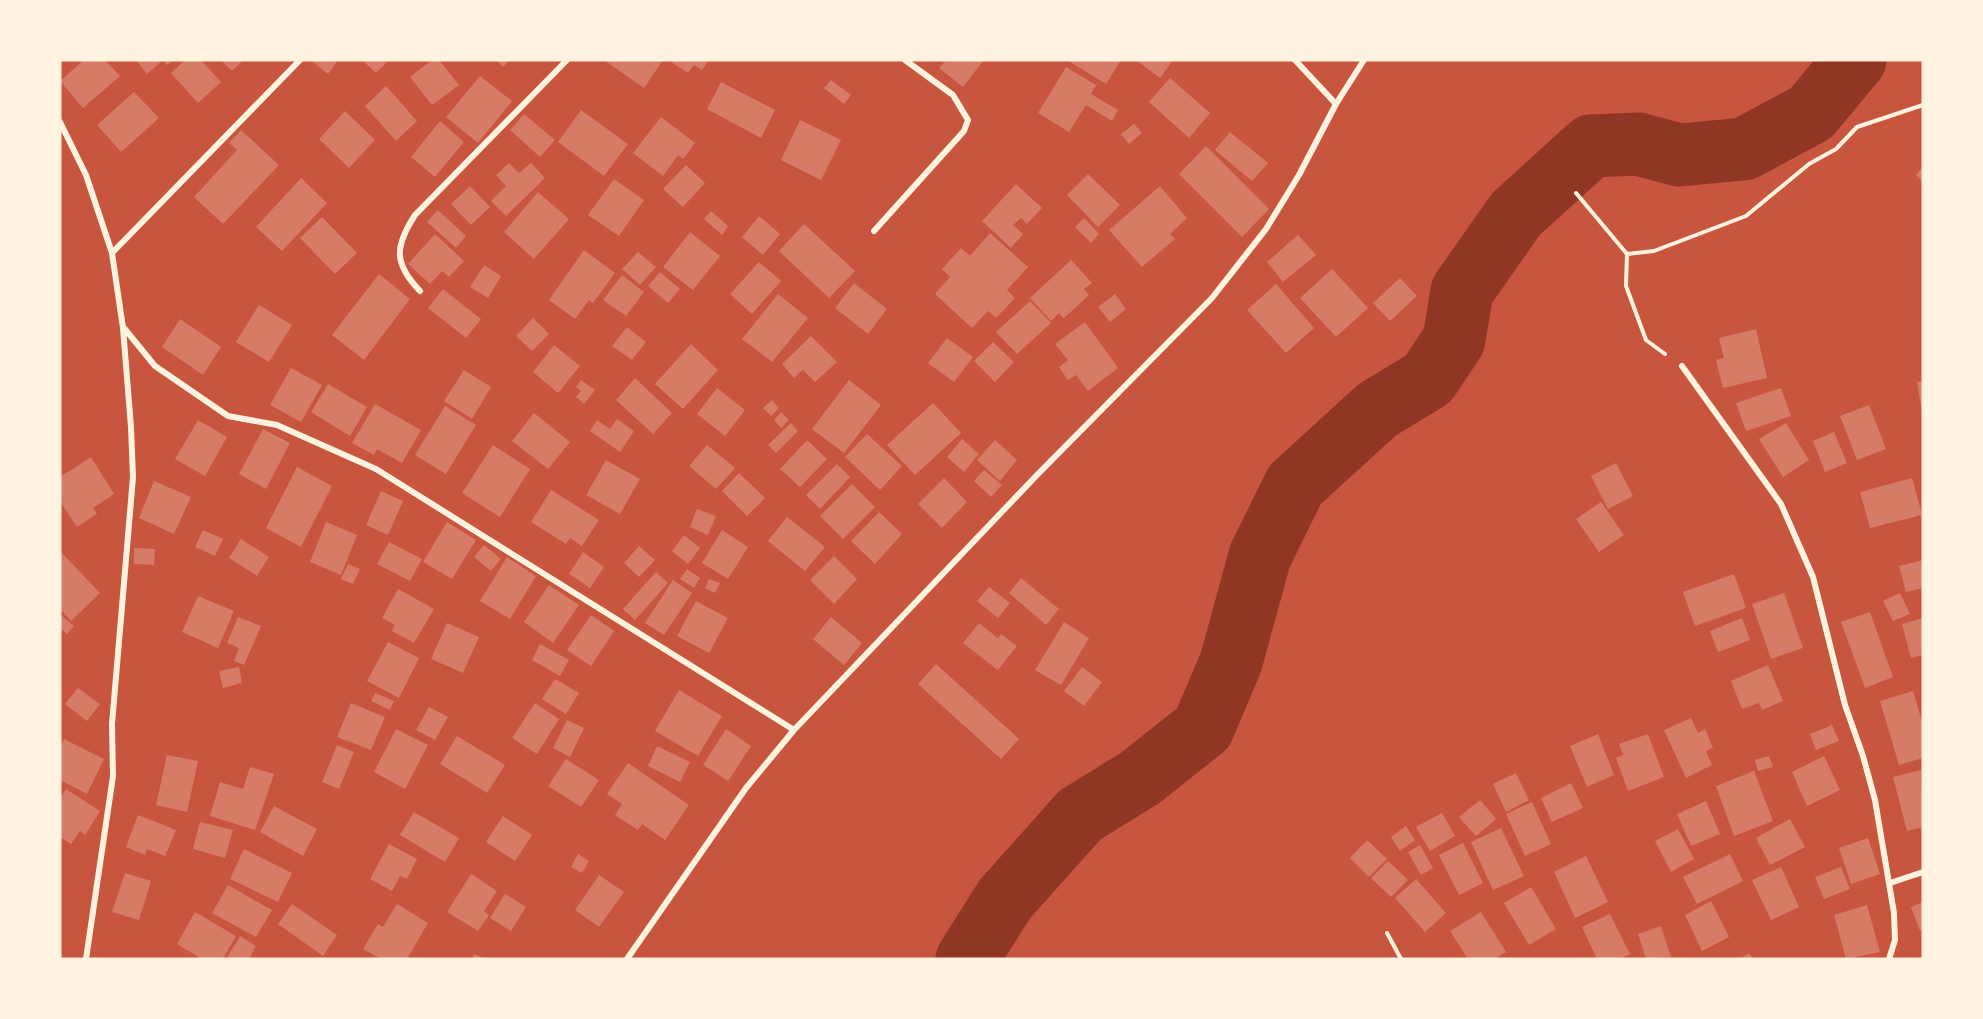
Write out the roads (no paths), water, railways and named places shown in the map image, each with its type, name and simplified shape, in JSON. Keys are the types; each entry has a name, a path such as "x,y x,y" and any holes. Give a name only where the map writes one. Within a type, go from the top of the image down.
{"street":[{"path":"112,253 300,60"},
{"path":"420,291 407,277 399,258 402,236 415,215 567,60"},
{"path":"874,231 964,131 968,120 953,95 904,60"},
{"path":"1295,60 1336,104"},
{"path":"627,959 740,797 794,730 1037,475 1212,298 1266,229 1299,175 1336,104 1364,60"},
{"path":"60,122 86,175 112,253 123,328 133,477 112,724 113,776 86,959"},
{"path":"123,328 155,366 228,416 277,425 376,469 794,730"},
{"path":"1682,366 1780,504 1814,577 1845,705 1863,756 1875,800 1890,883 1895,940 1889,959"},
{"path":"1890,883 1923,872"}],"waterway":[{"path":"967,959 1005,899 1080,815 1140,778 1203,728 1231,662 1260,556 1295,485 1377,410 1428,379 1454,340 1462,291 1516,214 1591,146 1638,144 1679,155 1744,149 1811,113 1855,60"}]}
